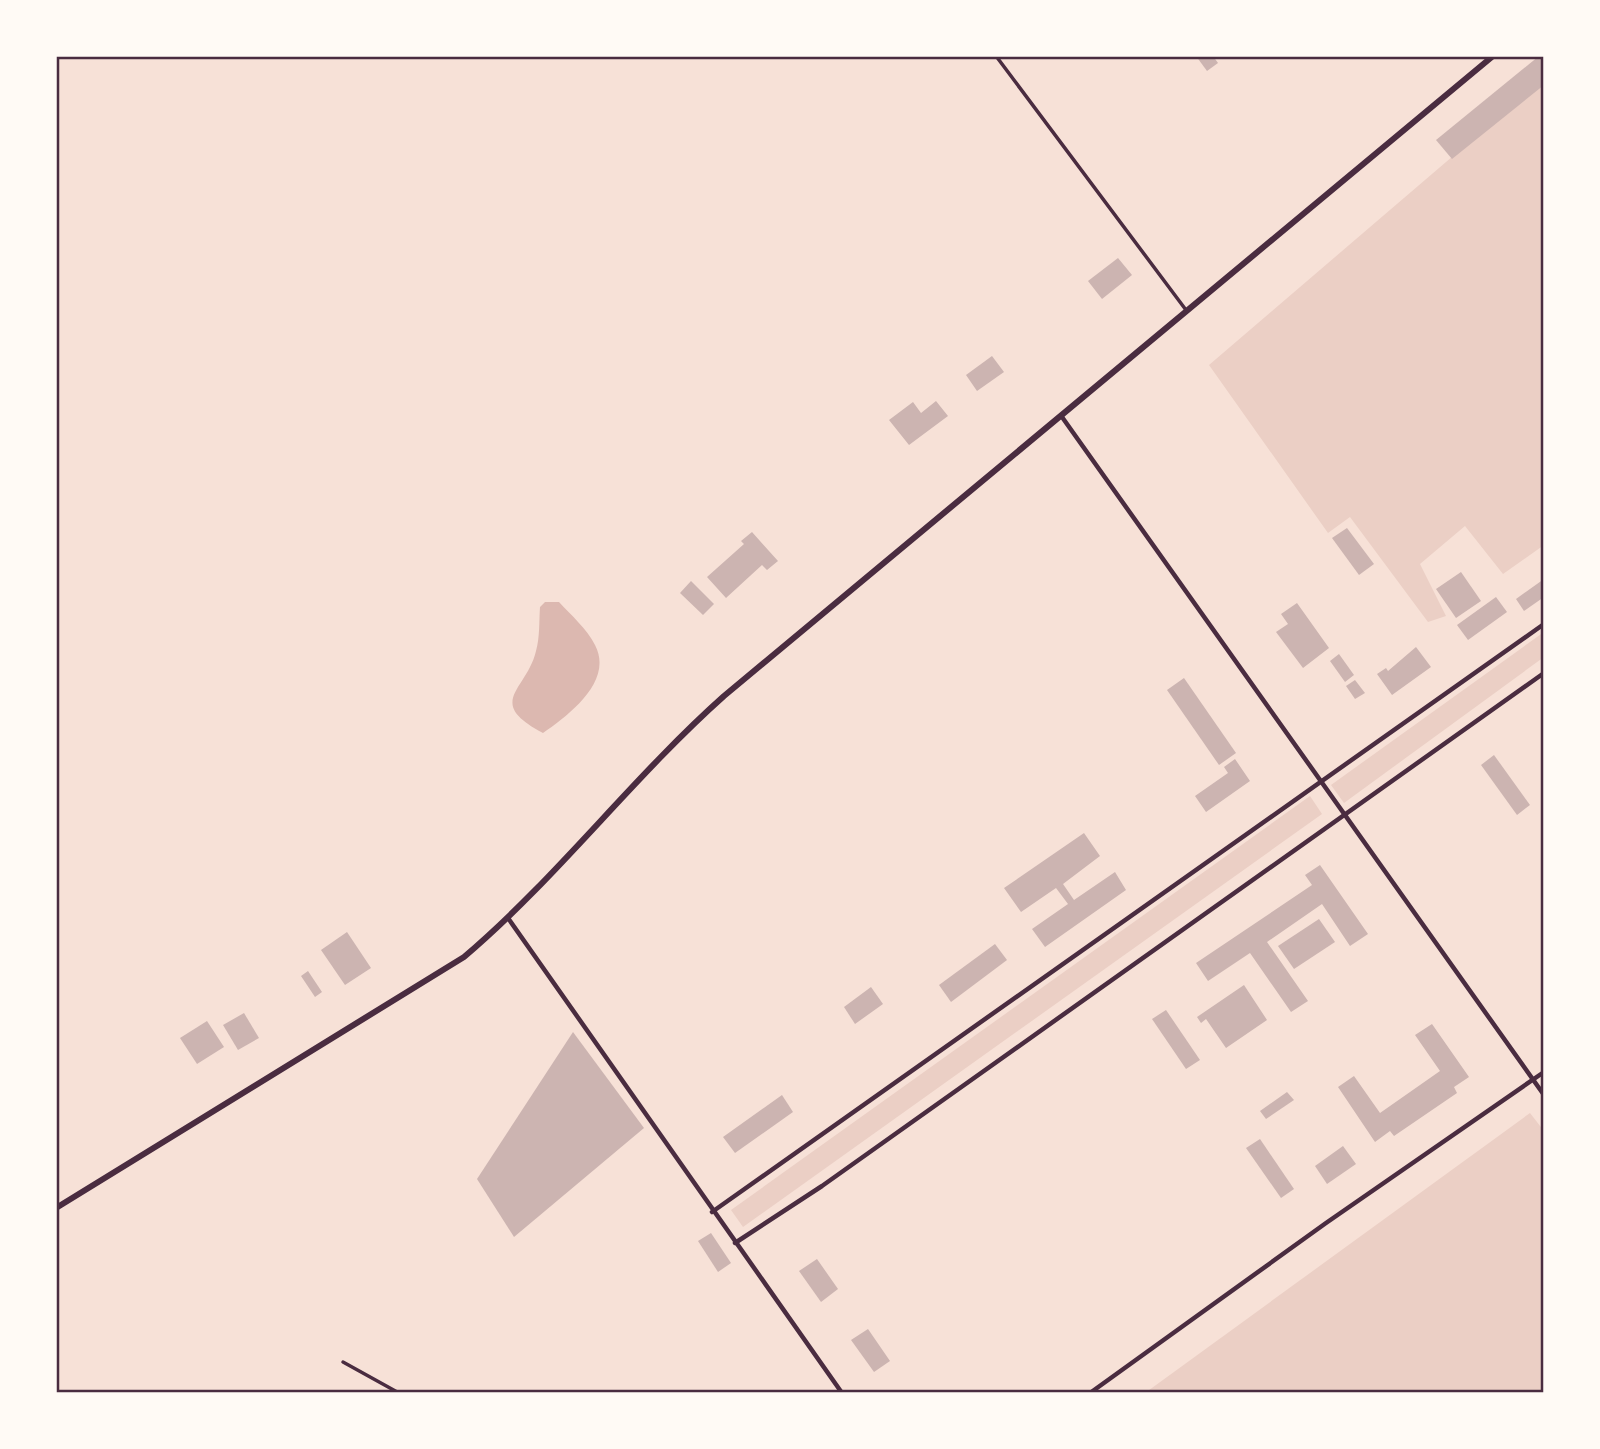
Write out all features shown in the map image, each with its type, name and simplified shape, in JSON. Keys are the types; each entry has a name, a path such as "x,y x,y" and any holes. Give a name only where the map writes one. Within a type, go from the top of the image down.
{"main road":[{"path":"56,1208 444,971 508,918 703,715 1493,56"}],"street":[{"path":"996,56 1187,312"},
{"path":"1062,416 1319,782 1544,1095"},
{"path":"712,1212 1544,624"},
{"path":"735,1243 822,1186 1544,673"},
{"path":"508,918 712,1212 842,1393"},
{"path":"1090,1393 1326,1223 1544,1072"},
{"path":"343,1362 399,1393"}],"shaded area":[{"path":"1544,78 1544,545 1503,574 1465,526 1420,564 1446,616 1428,622 1350,517 1328,533 1209,365"},
{"path":"545,602 559,602 592,639 599,658 599,671 586,696 565,717 543,733 525,722 512,704 536,651 540,607"},
{"path":"1544,632 1544,657 1344,803 1331,785"},
{"path":"1310,796 1322,814 743,1227 731,1210"},
{"path":"1530,1113 1544,1131 1544,1393 1145,1393"}],"building":[{"path":"1196,56 1213,56 1218,63 1207,71"},
{"path":"1539,56 1544,56 1544,85 1452,159 1436,140"},
{"path":"1118,258 1132,275 1102,299 1088,281"},
{"path":"992,356 1004,372 977,391 966,375"},
{"path":"936,401 948,416 909,445 889,420 913,402 921,413"},
{"path":"1347,528 1374,564 1359,575 1332,538"},
{"path":"752,532 778,561 767,570 762,565 726,598 707,577 744,544 741,541"},
{"path":"1461,572 1481,601 1456,618 1436,589"},
{"path":"1544,579 1544,597 1524,611 1516,599"},
{"path":"691,581 714,604 703,615 680,593"},
{"path":"1496,597 1507,612 1468,640 1457,625"},
{"path":"1297,603 1329,648 1303,668 1276,632 1288,624 1281,614"},
{"path":"1416,647 1431,667 1392,695 1377,674 1386,668 1388,671"},
{"path":"1339,654 1354,675 1345,682 1330,661"},
{"path":"1184,678 1236,753 1219,765 1167,690"},
{"path":"1355,680 1365,693 1355,699 1346,686"},
{"path":"1494,755 1530,805 1517,815 1481,765"},
{"path":"1235,759 1250,781 1206,812 1195,796 1228,773 1224,767"},
{"path":"1084,833 1100,856 1063,884 1074,900 1115,872 1126,890 1045,947 1032,929 1068,904 1056,888 1021,912 1004,888"},
{"path":"1320,865 1368,934 1350,946 1322,904 1267,942 1308,1001 1291,1012 1250,953 1208,981 1196,963 1312,885 1305,875"},
{"path":"1319,919 1335,942 1294,969 1278,946"},
{"path":"347,932 371,968 345,985 321,950"},
{"path":"995,944 1007,960 951,1002 939,985"},
{"path":"308,971 322,992 315,997 301,976"},
{"path":"1244,985 1267,1020 1226,1048 1206,1019 1201,1023 1197,1017"},
{"path":"871,987 883,1004 855,1024 844,1007"},
{"path":"1166,1010 1200,1060 1186,1069 1152,1019"},
{"path":"244,1013 259,1038 238,1050 223,1025"},
{"path":"207,1021 224,1047 197,1064 180,1038"},
{"path":"1432,1024 1469,1077 1454,1087 1457,1093 1394,1136 1390,1131 1375,1142 1338,1087 1354,1076 1380,1113 1440,1071 1415,1035"},
{"path":"573,1032 644,1128 514,1237 477,1179"},
{"path":"1287,1092 1294,1100 1266,1119 1260,1111"},
{"path":"782,1095 793,1112 735,1153 723,1137"},
{"path":"1260,1139 1294,1189 1281,1198 1246,1148"},
{"path":"1343,1146 1356,1164 1327,1184 1315,1166"},
{"path":"711,1233 731,1263 718,1272 698,1241"},
{"path":"817,1259 838,1289 821,1302 799,1271"},
{"path":"868,1329 890,1361 874,1372 851,1340"}]}
